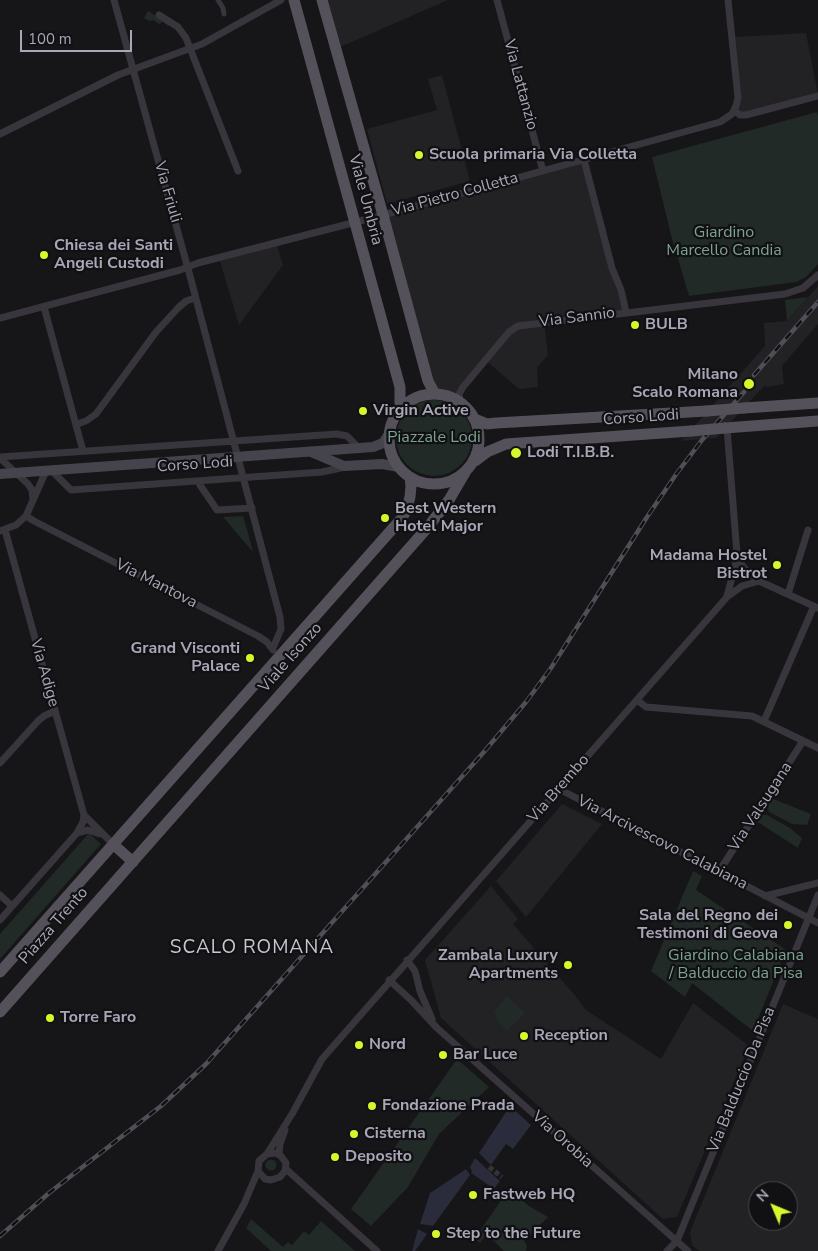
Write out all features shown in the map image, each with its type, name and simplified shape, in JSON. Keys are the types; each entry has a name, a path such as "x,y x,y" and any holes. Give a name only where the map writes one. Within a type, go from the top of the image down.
{"main road":[{"name":"Viale Umbria","path":"294,0 405,405"},
{"name":"Viale Umbria","path":"322,0 428,381 435,394"},
{"path":"422,395 448,396 460,402 469,409 479,430 479,444 469,468 451,481 438,484 422,483 410,477 399,467 391,452 389,434 393,421 405,405 422,395"},
{"name":"Corso Lodi","path":"475,420 487,424 818,403"},
{"name":"Corso Lodi","path":"469,468 484,454 506,444 818,421"},
{"name":"Corso Lodi","path":"0,474 376,447 383,443 389,434"},
{"name":"Corso Lodi","path":"310,452 347,466 382,464 399,467"},
{"name":"Viale Isonzo","path":"133,862 442,511 469,468"},
{"name":"Viale Isonzo","path":"113,844 402,518 410,497 410,477"},
{"path":"113,844 133,862"},
{"name":"Piazza Trento","path":"0,972 113,844"},
{"name":"Piazza Trento","path":"0,1012 133,862"}],"street":[{"name":"Via Friuli","path":"114,0 188,267 281,623 281,629 273,648"},
{"path":"218,0 224,14"},
{"path":"0,134 118,75 209,41 281,0"},
{"name":"Via Lattanzio","path":"497,0 543,171"},
{"path":"728,0 738,98 734,110 740,115 746,116 818,96"},
{"path":"159,15 180,29 191,49 238,170"},
{"name":"Via Pietro Colletta","path":"0,318 720,122 729,118 734,110"},
{"path":"584,160 612,268 621,290 626,312"},
{"name":"Via Sannio","path":"460,402 459,394 463,387 509,332 518,326 785,294 806,287 818,275"},
{"path":"77,424 89,420 96,414 156,332 186,301 195,298"},
{"path":"44,307 83,451"},
{"name":"Via Brembo","path":"726,428 737,554 727,597"},
{"name":"Corso Lodi","path":"0,457 340,434 347,436 359,448"},
{"path":"0,457 30,487 33,493 33,502"},
{"name":"Corso Lodi","path":"49,471 71,490 322,472 347,466"},
{"path":"2,530 20,523 26,516 49,471"},
{"path":"199,480 200,486 217,510 252,508"},
{"name":"Via Mantova","path":"26,516 258,636 273,648"},
{"name":"Via Adige","path":"2,530 84,815"},
{"path":"788,594 808,530"},
{"path":"737,554 744,567 759,581 816,607 764,721"},
{"name":"Via Brembo","path":"292,1114 322,1059 389,980 727,597 742,586 759,581"},
{"path":"273,648 276,660"},
{"path":"637,700 646,707 747,716 764,721 818,748"},
{"path":"0,764 38,721 55,711"},
{"name":"Via Valsugana","path":"718,873 803,741"},
{"name":"Via Arcivescovo Calabiana","path":"559,789 718,873 818,923"},
{"path":"84,815 113,844"},
{"path":"0,920 77,833 83,822 84,815"},
{"path":"77,833 88,830 103,835"},
{"name":"Via Arcivescovo Calabiana","path":"765,896 818,883"},
{"path":"0,895 12,906"},
{"name":"Via Balduccio Da Pisa","path":"677,1241 818,895"},
{"path":"407,960 415,971 420,990 437,1028"},
{"name":"Via Orobia","path":"389,980 437,1028 688,1251"},
{"path":"406,995 415,995 420,990"},
{"path":"218,1251 244,1204 258,1172 259,1161 267,1154 292,1114"},
{"path":"279,1154 281,1140 292,1114"},
{"path":"267,1154 279,1154 285,1160 286,1168 302,1184 377,1251"},
{"path":"258,1172 265,1179 274,1180 281,1176 286,1168"},
{"path":"281,1176 302,1184"},
{"path":"244,1204 256,1187 265,1179"},
{"path":"667,1251 677,1241"}],"shaded area":[{"path":"323,0 448,0 338,48"},
{"path":"806,33 818,94 747,114 736,110 734,37"},
{"name":"Scuola primaria Via Colletta","path":"442,75 470,181 387,204 367,129 437,110 428,79"},
{"path":"582,162 623,311 544,321 548,355 537,368 538,387 519,389 484,359 453,397 433,392 386,216"},
{"path":"277,245 283,265 239,325 220,261"},
{"path":"818,286 818,324 782,366 784,384 767,387 765,385 716,438 681,441 765,346 764,323 787,321"},
{"path":"562,804 602,824 526,917 496,881"},
{"path":"491,886 518,919 513,924 586,1010 661,1059 693,1003 749,1046 677,1217 663,1219 441,1018 425,960"},
{"path":"783,1004 818,1019 818,1251 699,1251 692,1245 690,1232"}],"green space":[{"path":"148,11 170,25 168,26 163,22 159,24 144,18"},
{"name":"Giardino Marcello Candia","path":"817,112 818,264 806,277 796,282 689,296 671,235 652,157"},
{"path":"808,297 787,321 785,300"},
{"name":"Piazzale Lodi","path":"427,400 441,400 455,406 466,417 472,431 469,453 461,465 441,476 427,476 413,470 402,459 396,445 396,431 402,417 413,406"},
{"path":"243,516 248,533 253,552 223,517"},
{"path":"771,798 811,814 807,825 792,824 769,812 766,805"},
{"path":"760,815 767,815 790,828 802,838 798,848 756,821"},
{"path":"89,833 101,844 0,959 0,934"},
{"name":"Giardino Calabiana / Balduccio da Pisa","path":"693,871 702,876 696,890 786,950 753,1031 692,983 685,997 651,971"},
{"path":"507,996 525,1013 507,1031 497,1020 494,1012"},
{"path":"457,1059 489,1087 439,1134 408,1187 371,1226 351,1209"},
{"path":"271,1159 277,1165 271,1171 265,1165"},
{"path":"509,1189 529,1206 548,1217 524,1241 527,1245 526,1251 504,1251 487,1234 480,1243 474,1239"},
{"path":"251,1219 283,1247 288,1242 292,1245 304,1231 309,1235 321,1221 355,1251 271,1251 246,1228"}],"water":[{"path":"510,1106 531,1125 513,1149 506,1144 491,1165 479,1153"},
{"path":"475,1158 500,1181 494,1189 471,1173 470,1167"},
{"path":"466,1169 470,1175 433,1226 420,1224 430,1193"},
{"path":"418,1229 427,1234 415,1251 412,1251"}],"tunnel":[{"path":"489,1167 502,1177"}],"railway":[{"path":"754,375 818,302"},
{"path":"0,1236 49,1193 161,1106 206,1064 483,753 526,702 551,668 677,473 702,440 744,392"}],"place":[{"name":"Scuola primaria Via Colletta","path":"419,155"},
{"name":"Chiesa dei Santi Angeli Custodi","path":"44,255"},
{"name":"BULB","path":"635,325"},
{"name":"Milano Scalo Romana","path":"749,384"},
{"name":"Virgin Active","path":"363,411"},
{"name":"Lodi T.I.B.B.","path":"516,453"},
{"name":"Best Western Hotel Major","path":"385,518"},
{"name":"Madama Hostel Bistrot","path":"777,565"},
{"name":"Grand Visconti Palace","path":"250,658"},
{"name":"Sala del Regno dei Testimoni di Geova","path":"788,925"},
{"name":"Zambala Luxury Apartments","path":"568,965"},
{"name":"Torre Faro","path":"50,1018"},
{"name":"Reception","path":"524,1036"},
{"name":"Nord","path":"359,1045"},
{"name":"Bar Luce","path":"443,1055"},
{"name":"Fondazione Prada","path":"372,1106"},
{"name":"Cisterna","path":"354,1134"},
{"name":"Deposito","path":"335,1157"},
{"name":"Fastweb HQ","path":"473,1195"},
{"name":"Step to the Future","path":"436,1234"}],"district":[{"name":"SCALO ROMANA","path":"252,948"}]}
